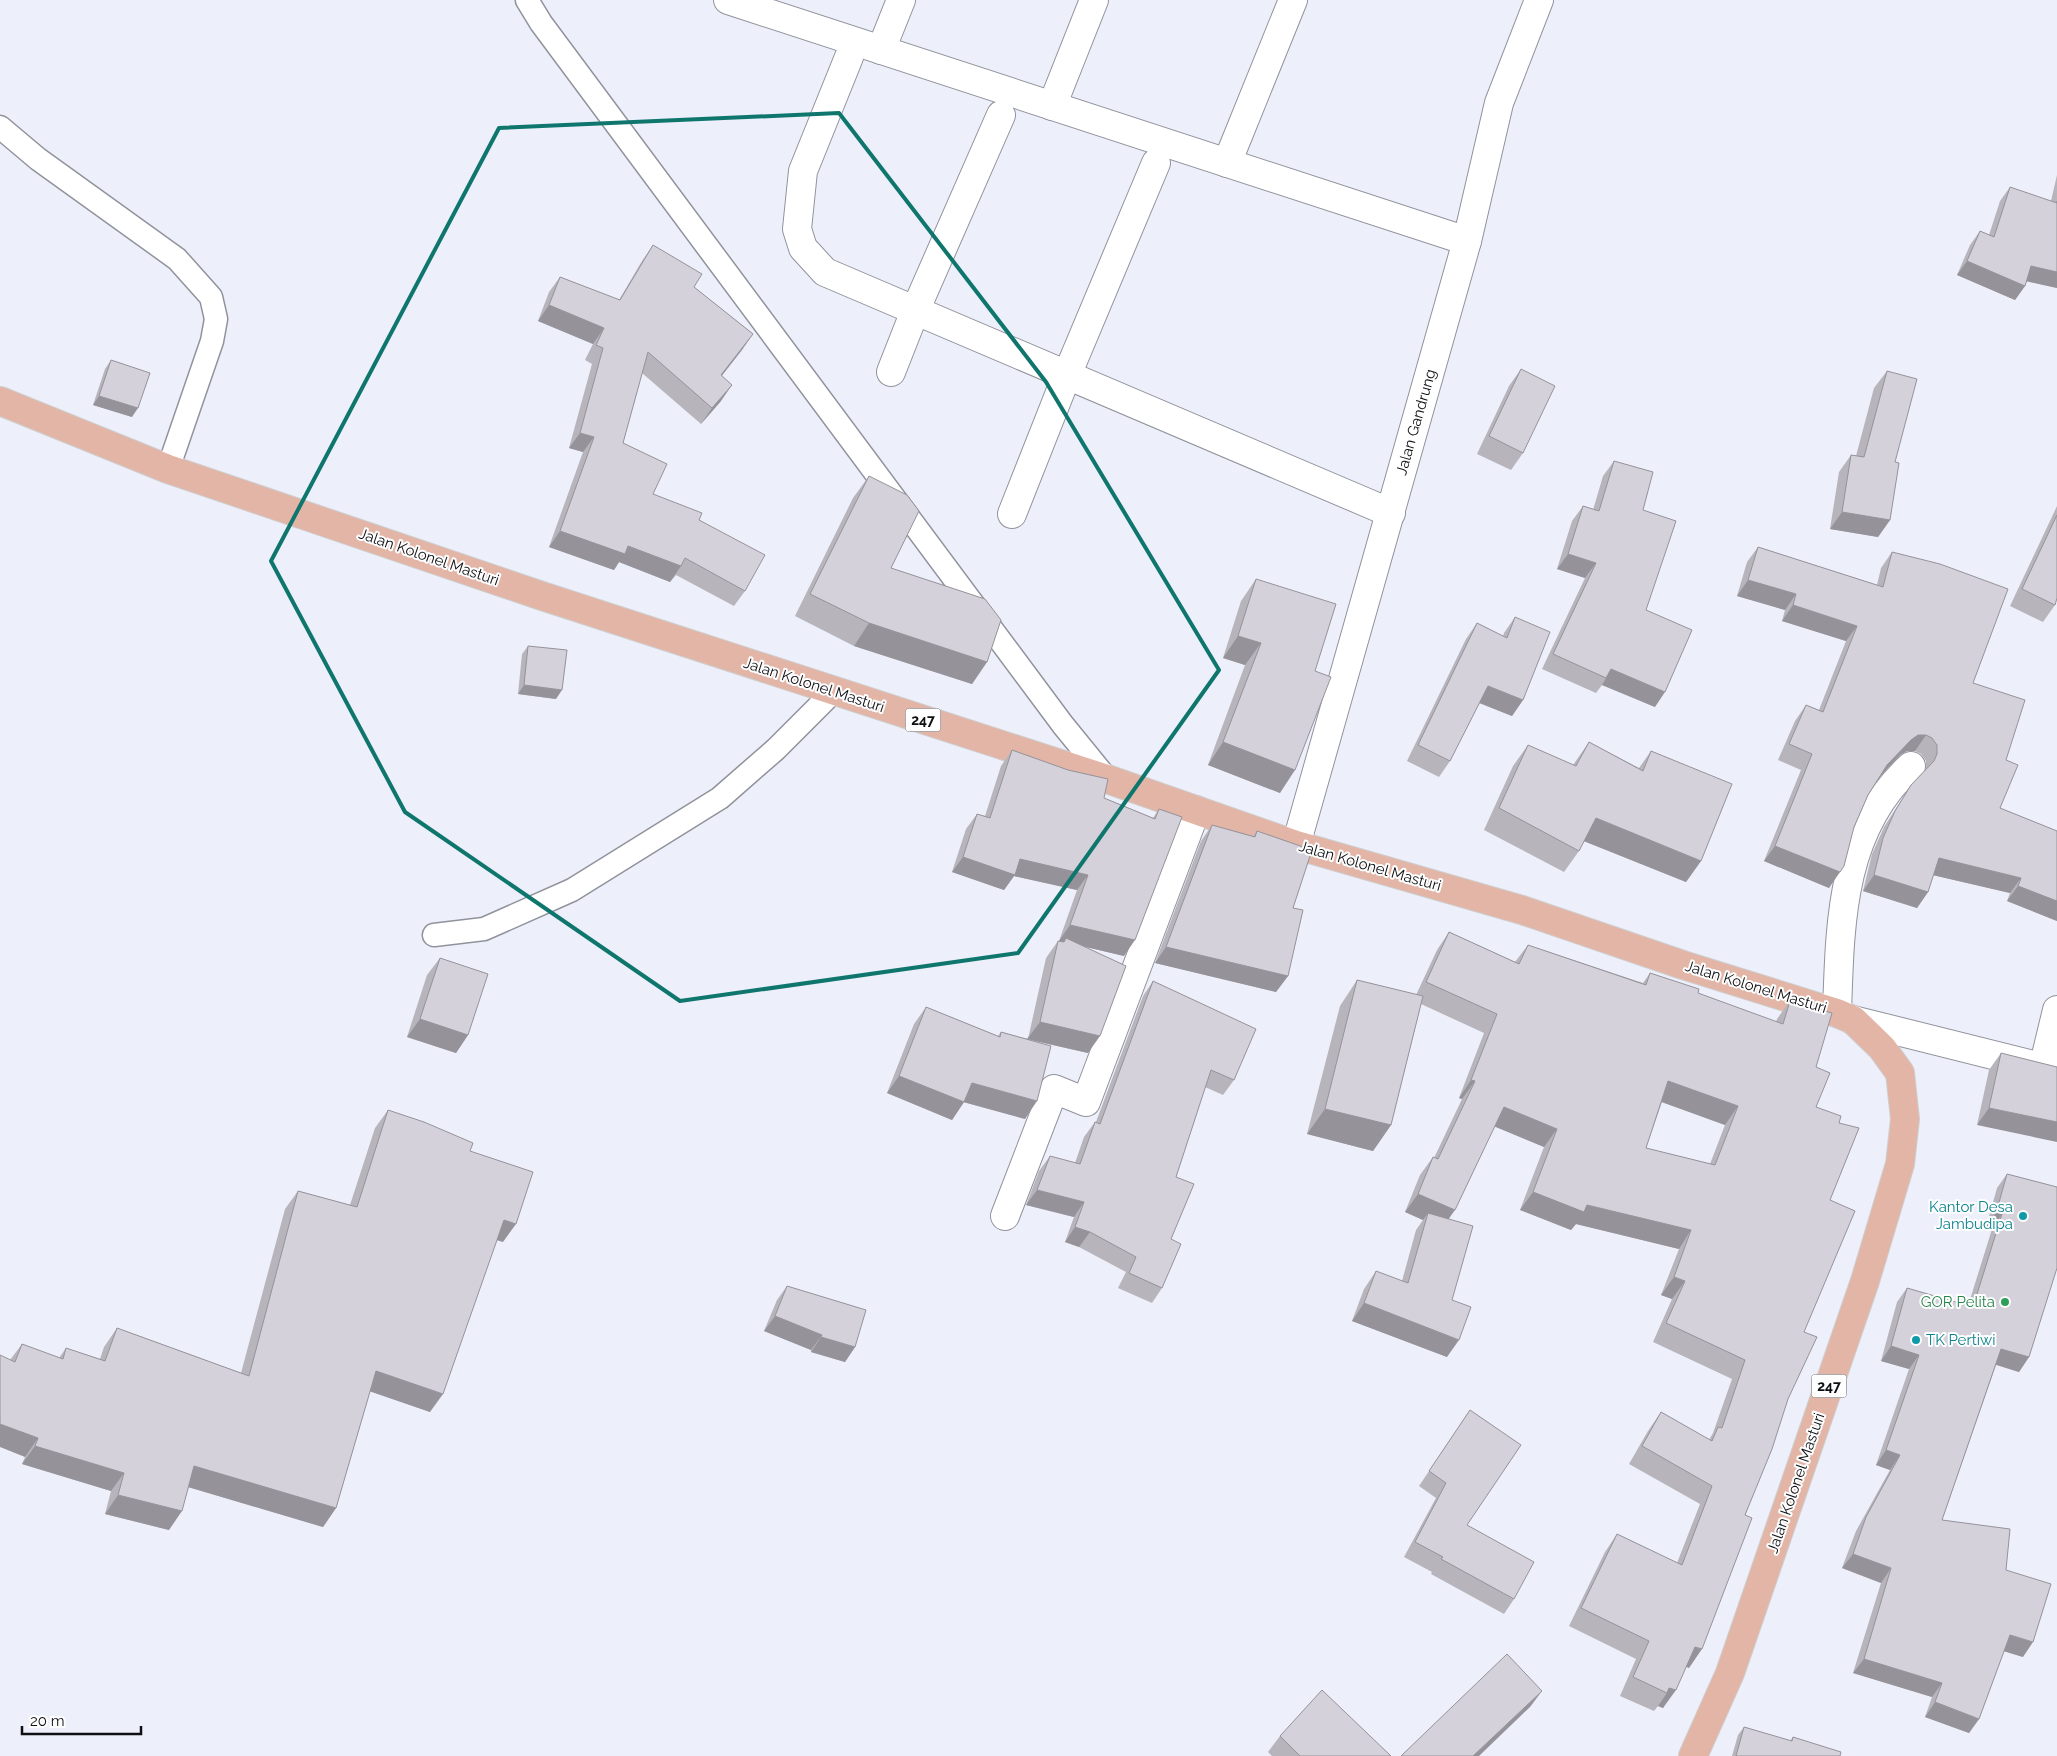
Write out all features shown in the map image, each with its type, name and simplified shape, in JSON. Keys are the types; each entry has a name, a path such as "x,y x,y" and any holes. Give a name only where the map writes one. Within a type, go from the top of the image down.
{"main road":[{"name":"Jalan Kolonel Masturi","path":"0,401 168,469 533,592 1107,779 1296,845 1522,910 1683,965 1845,1017 1882,1048 1900,1073 1905,1119 1900,1164 1865,1281 1730,1673 1693,1756"}],"street":[{"path":"728,0 1467,241"},
{"path":"881,50 901,0"},
{"path":"1052,106 1094,0"},
{"path":"1227,163 1294,0"},
{"name":"Jalan Gandrung","path":"1296,845 1467,241 1499,103 1539,0"},
{"path":"849,57 803,171 797,229 803,248 824,272 1391,512"},
{"path":"891,372 915,311 1001,115"},
{"path":"1012,514 1067,375 1156,164"},
{"path":"1911,766 1896,780 1874,813 1855,852 1842,911 1845,1017 2050,1070 2057,1010"},
{"path":"1005,1216 1054,1089 1086,1102 1196,810"}],"lane":[{"path":"528,0 547,31 1057,717 1107,779"},
{"path":"0,127 38,159 177,259 211,298 216,320 212,341 168,469"},
{"path":"434,935 484,929 580,884 720,798 776,749 834,691"}],"highlighted area":[{"path":"839,113 1046,382 1219,670 1018,953 680,1001 405,812 271,561 499,128"}],"building":[{"path":"2010,187 2057,203 2057,272 2031,266 2025,286 1967,261 1980,231 1994,237"},
{"path":"653,245 702,274 694,287 753,334 721,375 732,385 712,408 648,352 623,443 667,464 653,494 702,513 699,520 765,555 745,591 685,558 681,566 628,546 625,554 560,531 594,437 580,433 603,348 596,345 604,328 549,305 560,277 620,300"},
{"path":"111,360 150,373 138,408 99,396"},
{"path":"1521,369 1555,386 1523,453 1489,436"},
{"path":"1887,371 1917,379 1895,462 1899,463 1890,520 1842,512 1851,455 1864,457"},
{"path":"1614,461 1653,472 1643,510 1676,521 1646,610 1692,630 1665,692 1611,669 1606,678 1553,654 1596,563 1568,554 1583,506 1599,511"},
{"path":"869,476 907,495 919,511 891,568 985,599 1001,620 987,662 869,623 810,594"},
{"path":"2057,515 2057,598 2055,605 2022,589"},
{"path":"1758,547 1883,587 1892,552 1940,564 2008,589 1973,683 2025,700 2006,760 2018,765 2000,808 2057,831 2057,901 2018,886 2021,878 1939,858 1928,892 1874,875 1883,838 1895,811 1911,785 1934,761 1937,754 1937,745 1932,738 1926,735 1918,735 1911,740 1887,765 1868,795 1854,827 1844,866 1840,872 1775,846 1812,754 1789,744 1806,705 1823,712 1857,626 1793,605 1796,594 1748,580"},
{"path":"1256,579 1336,604 1315,671 1331,677 1295,770 1223,742 1261,643 1238,636"},
{"path":"1515,617 1550,632 1523,700 1488,686 1450,761 1418,745 1477,623 1507,638"},
{"path":"528,646 567,650 562,690 524,685"},
{"path":"1589,742 1643,771 1651,751 1732,784 1701,861 1596,818 1579,851 1499,808 1528,745 1576,766"},
{"path":"1012,750 1068,770 1108,779 1104,798 1155,819 1159,809 1182,817 1135,940 1070,925 1088,875 1020,859 1015,875 963,857 977,814 990,818"},
{"path":"1212,825 1255,837 1257,831 1312,850 1293,908 1303,910 1288,976 1166,947"},
{"path":"1449,932 1519,964 1528,945 1646,985 1650,973 1699,989 1698,993 1783,1024 1790,1001 1832,1013 1816,1067 1830,1073 1816,1107 1841,1116 1839,1123 1859,1128 1830,1200 1855,1211 1804,1332 1817,1337 1788,1399 1772,1449 1745,1515 1752,1518 1702,1649 1695,1647 1676,1690 1669,1688 1667,1693 1633,1677 1649,1641 1581,1608 1617,1534 1682,1565 1712,1486 1642,1446 1661,1412 1712,1441 1718,1427 1722,1428 1745,1360 1666,1323 1685,1281 1674,1277 1691,1230 1587,1205 1584,1212 1533,1192 1557,1129 1504,1107 1455,1210 1418,1194 1433,1157 1438,1159 1475,1081 1471,1080 1497,1014 1426,982","holes":["1668,1081 1738,1106 1715,1165 1646,1148"]},
{"path":"1066,938 1126,966 1100,1036 1040,1022 1058,941 1064,942"},
{"path":"440,958 488,974 468,1035 420,1019"},
{"path":"1357,980 1423,996 1391,1125 1325,1109"},
{"path":"1153,981 1256,1029 1234,1080 1211,1070 1176,1177 1194,1184 1171,1239 1181,1244 1162,1288 1129,1273 1136,1257 1090,1232 1075,1227 1084,1202 1037,1190 1050,1156 1080,1164 1095,1122 1100,1124"},
{"path":"926,1007 1000,1037 1001,1032 1051,1046 1037,1101 972,1083 964,1102 899,1076"},
{"path":"2001,1053 2057,1067 2057,1122 1989,1108"},
{"path":"388,1110 424,1122 473,1143 470,1151 533,1172 516,1224 504,1220 443,1394 376,1371 336,1508 194,1466 182,1511 118,1495 124,1473 35,1446 38,1438 0,1424 0,1355 15,1362 22,1344 63,1359 66,1348 105,1361 117,1328 249,1376 298,1191 357,1207"},
{"path":"2007,1174 2057,1187 2057,1268 2029,1357 2001,1349 1942,1520 2010,1529 2006,1570 2051,1584 2033,1642 2010,1635 1979,1719 1935,1702 1942,1683 1864,1659 1891,1568 1853,1554 1866,1517 1900,1455 1886,1450 1919,1355 1891,1346 1907,1288 1973,1307 2002,1214 1996,1213"},
{"path":"1428,1213 1473,1226 1452,1300 1471,1307 1459,1340 1364,1303 1376,1271 1408,1283"},
{"path":"787,1286 866,1310 855,1347 821,1337 822,1335 775,1316"},
{"path":"1470,1410 1521,1445 1467,1525 1534,1562 1514,1599 1441,1559 1443,1557 1415,1542 1446,1483 1429,1471"},
{"path":"1507,1654 1542,1691 1473,1756 1401,1756"},
{"path":"1322,1690 1391,1756 1300,1756 1280,1736"},
{"path":"1744,1727 1792,1741 1793,1737 1841,1752 1840,1756 1736,1756"}],"place":[{"name":"Kantor Desa Jambudipa","path":"2023,1216"},
{"name":"GOR Pelita","path":"2005,1302"},
{"name":"TK Pertiwi","path":"1916,1340"}]}
